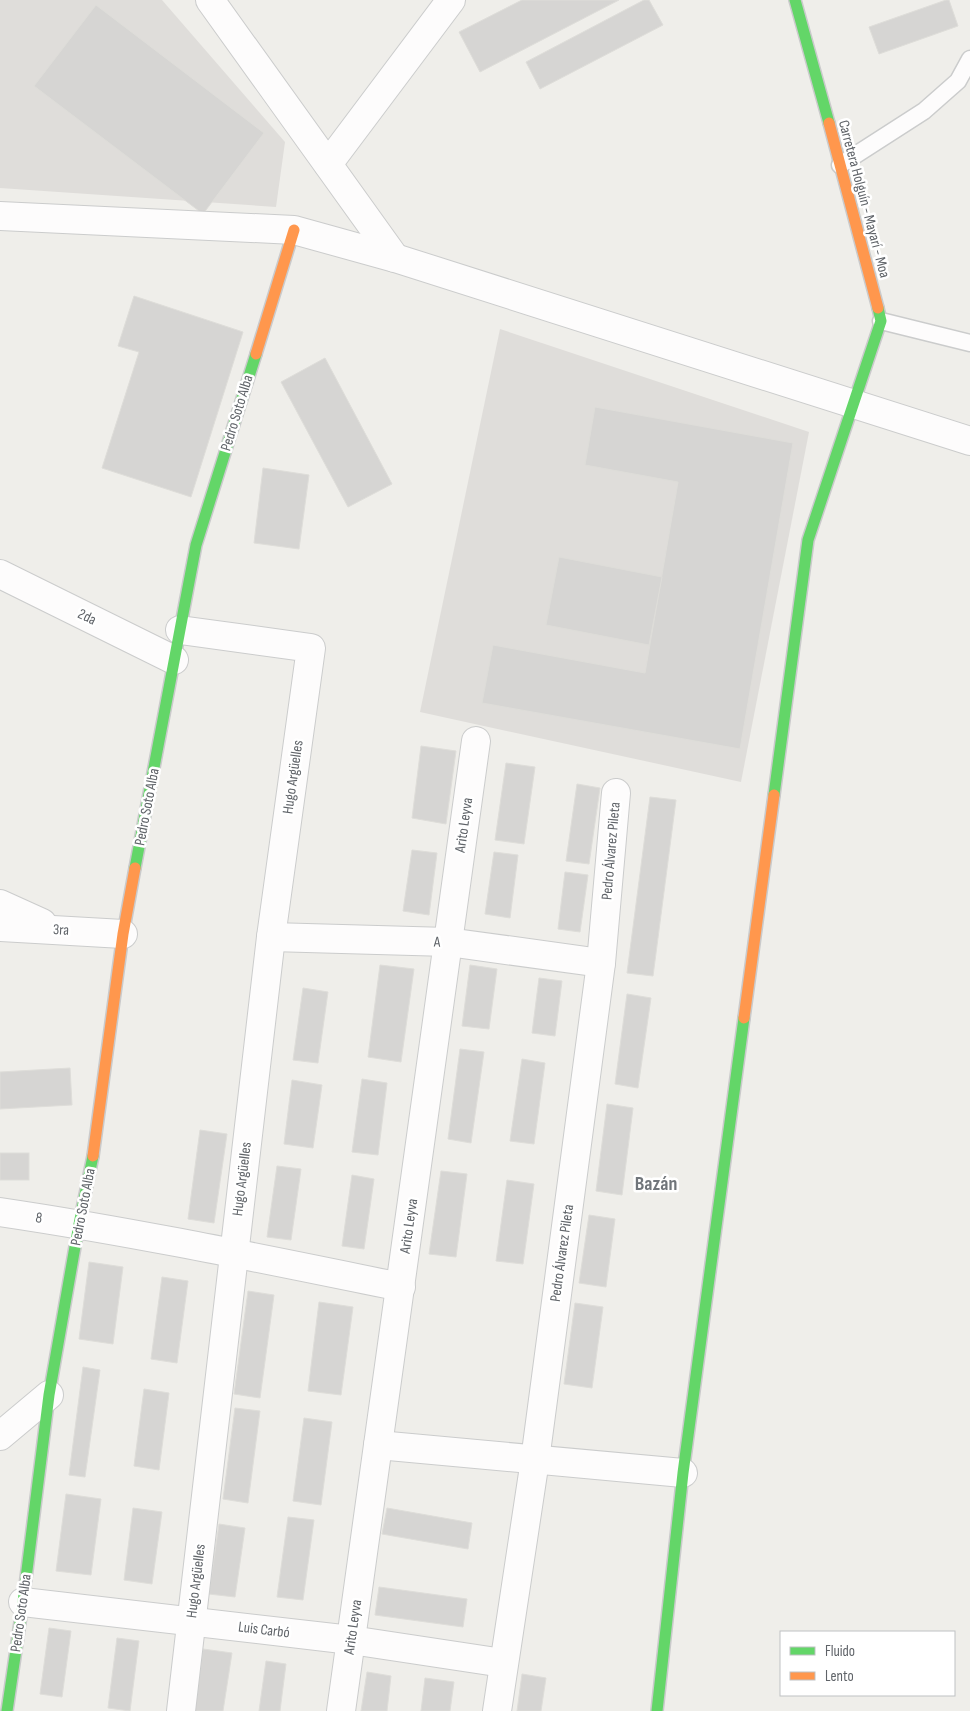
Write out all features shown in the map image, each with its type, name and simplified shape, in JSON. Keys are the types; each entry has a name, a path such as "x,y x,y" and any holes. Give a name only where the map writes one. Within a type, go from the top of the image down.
{"main road":[{"name":"Carretera Holguín - Mayarí - Moa","path":"795,0 880,321"},
{"name":"Pedro Soto Alba","path":"7,1711 50,1395 79,1224 94,1150 123,934 196,546 294,230"},
{"path":"657,1711 683,1473 808,540 880,321"}],"street":[{"path":"210,0 395,258"},
{"path":"328,164 451,0"},
{"path":"0,216 294,230 395,258 970,441"},
{"name":"2da","path":"0,574 174,660"},
{"name":"Hugo Argüelles","path":"180,630 311,648 271,937 181,1711"},
{"name":"Arito Leyva","path":"341,1711 476,741"},
{"name":"Pedro Álvarez Pileta","path":"496,1711 535,1460 601,963 616,793"},
{"path":"0,904 58,930"},
{"name":"3ra","path":"0,927 123,934"},
{"name":"A","path":"271,937 448,942 601,963"},
{"name":"8","path":"0,1212 79,1224 401,1287"},
{"path":"0,1436 50,1395"},
{"path":"378,1445 683,1473"},
{"name":"Luis Carbó","path":"23,1602 351,1640 503,1663"}],"lane":[{"path":"840,165 924,111 958,81 970,60"},
{"path":"880,321 970,342"}],"shaded area":[{"path":"0,0 162,0 285,142 276,207 0,188"},
{"path":"500,329 809,432 741,782 420,712"}],"building":[{"path":"522,0 619,0 480,72 459,32"},
{"path":"644,0 649,0 663,25 540,89 526,62"},
{"path":"949,0 958,26 879,54 869,27"},
{"path":"96,5 264,133 203,214 34,86"},
{"path":"134,296 243,332 191,497 102,468 139,352 118,346"},
{"path":"325,358 392,484 348,507 281,382"},
{"path":"595,407 793,443 740,749 482,703 493,645 645,673 678,482 585,465"},
{"path":"263,468 309,475 299,549 254,543"},
{"path":"559,557 662,577 649,645 546,625"},
{"path":"421,746 456,751 446,824 412,818"},
{"path":"506,763 535,767 524,844 495,840"},
{"path":"577,784 600,788 589,864 566,861"},
{"path":"650,797 676,800 653,976 627,973"},
{"path":"412,850 437,853 429,915 403,911"},
{"path":"494,852 518,855 510,918 485,914"},
{"path":"565,872 588,875 580,932 558,929"},
{"path":"380,965 414,969 401,1062 368,1057"},
{"path":"470,965 497,969 489,1029 462,1026"},
{"path":"539,978 562,981 555,1036 532,1033"},
{"path":"303,988 328,992 318,1063 293,1060"},
{"path":"627,994 651,998 638,1088 615,1084"},
{"path":"460,1049 484,1052 471,1143 448,1139"},
{"path":"522,1059 545,1063 534,1144 510,1141"},
{"path":"70,1068 72,1105 0,1109 0,1072"},
{"path":"362,1079 387,1083 378,1155 352,1152"},
{"path":"292,1080 322,1085 313,1148 284,1144"},
{"path":"607,1104 633,1108 622,1195 596,1191"},
{"path":"200,1130 227,1134 214,1223 188,1219"},
{"path":"0,1153 29,1153 29,1180 0,1180"},
{"path":"277,1166 301,1169 291,1240 267,1237"},
{"path":"441,1171 467,1174 456,1257 429,1254"},
{"path":"352,1175 374,1179 364,1249 342,1246"},
{"path":"507,1180 534,1184 523,1264 496,1261"},
{"path":"589,1215 615,1219 606,1287 579,1283"},
{"path":"89,1262 123,1267 113,1344 79,1339"},
{"path":"162,1277 188,1281 177,1363 151,1359"},
{"path":"248,1291 274,1295 260,1398 234,1394"},
{"path":"319,1302 353,1307 341,1395 308,1391"},
{"path":"575,1303 603,1307 592,1388 564,1384"},
{"path":"83,1367 100,1370 85,1477 69,1475"},
{"path":"144,1389 169,1393 159,1470 134,1466"},
{"path":"235,1408 260,1411 248,1503 223,1499"},
{"path":"304,1418 332,1422 321,1505 293,1501"},
{"path":"66,1494 101,1499 91,1575 56,1571"},
{"path":"133,1508 162,1512 152,1584 124,1580"},
{"path":"387,1508 472,1523 468,1549 382,1534"},
{"path":"288,1517 314,1520 303,1600 277,1597"},
{"path":"219,1524 245,1528 235,1597 209,1594"},
{"path":"379,1587 467,1599 463,1627 375,1615"},
{"path":"49,1628 71,1631 62,1697 40,1694"},
{"path":"117,1638 139,1641 130,1711 108,1708"},
{"path":"203,1649 232,1653 223,1711 195,1711"},
{"path":"266,1661 286,1664 280,1711 259,1711"},
{"path":"367,1672 391,1676 387,1711 361,1711"},
{"path":"522,1674 546,1678 541,1711 517,1711"},
{"path":"425,1678 454,1682 450,1711 421,1711"}],"traffic: fast":[{"path":"795,0 829,123"},
{"path":"774,795 808,540 881,321 878,308"},
{"path":"135,868 196,545 256,354"},
{"path":"657,1711 683,1473 744,1018"},
{"path":"7,1711 49,1395 93,1156"}],"traffic: slow":[{"path":"829,123 878,308"},
{"path":"256,354 294,230"},
{"path":"744,1018 774,795"},
{"path":"93,1156 123,934 135,868"}],"district":[{"name":"Bazán","path":"656,1184"}]}
